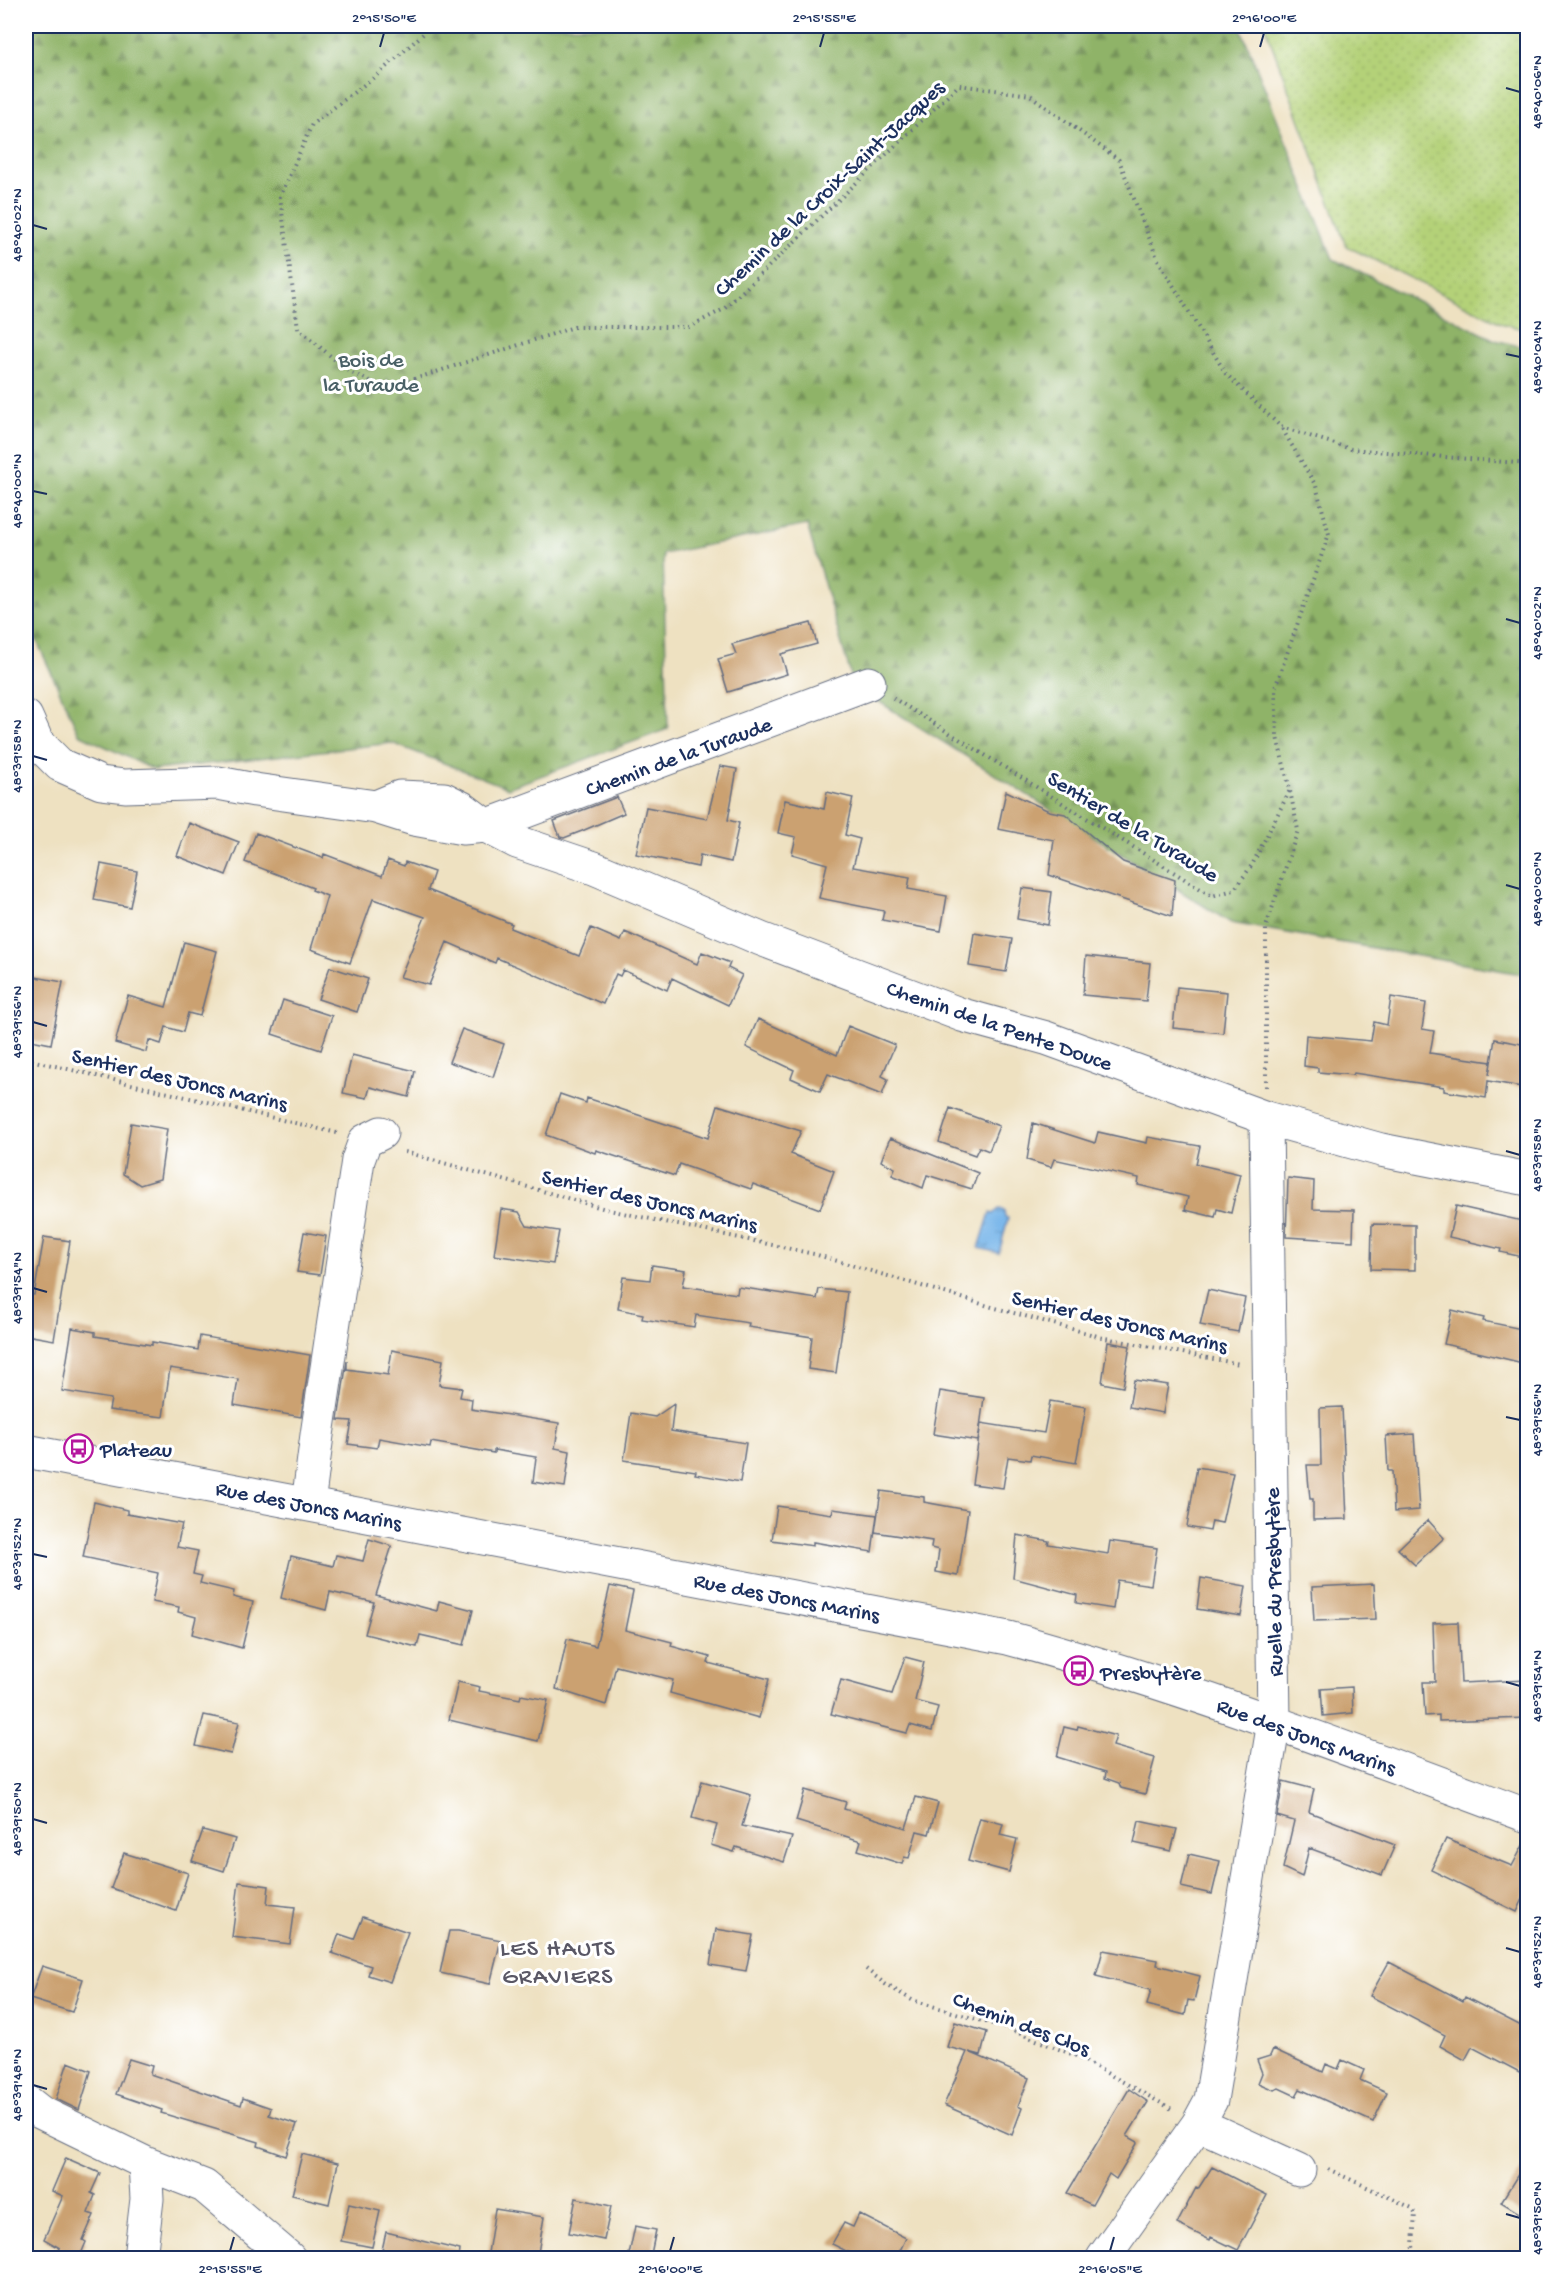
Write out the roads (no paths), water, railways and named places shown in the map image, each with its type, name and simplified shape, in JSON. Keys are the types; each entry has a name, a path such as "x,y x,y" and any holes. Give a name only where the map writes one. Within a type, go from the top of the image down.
{"street":[{"name":"Chemin de la Turaude","path":"26,717 37,742 60,765 100,783 125,786 218,783 376,807 414,819 463,828 486,826 869,683"},
{"name":"Chemin de la Pente Douce","path":"486,826 517,842 594,868 761,939 962,1015 1046,1038 1266,1118 1381,1150 1527,1179"},
{"name":"Ruelle du Presbytère","path":"1103,2259 1198,2124 1211,2100 1274,1722 1266,1118"},
{"path":"309,1504 316,1435 358,1160 373,1137"},
{"name":"Rue des Joncs Marins","path":"26,1450 1008,1638 1143,1678 1274,1722 1527,1816"},
{"path":"26,2101 40,2112 145,2163 204,2186 289,2259"},
{"path":"1198,2124 1299,2170"},
{"path":"140,2259 147,2199 145,2163"}],"water":[{"path":"999,1209 1004,1210 1005,1217 1008,1218 999,1253 979,1248 990,1213 993,1214"}],"place":[{"name":"Plateau","path":"79,1448"},
{"name":"Presbytère","path":"1079,1671"}],"district":[{"name":"LES HAUTS GRAVIERS","path":"558,1961"}],"park label":[{"name":"Bois de la Turaude","path":"371,370"}]}
